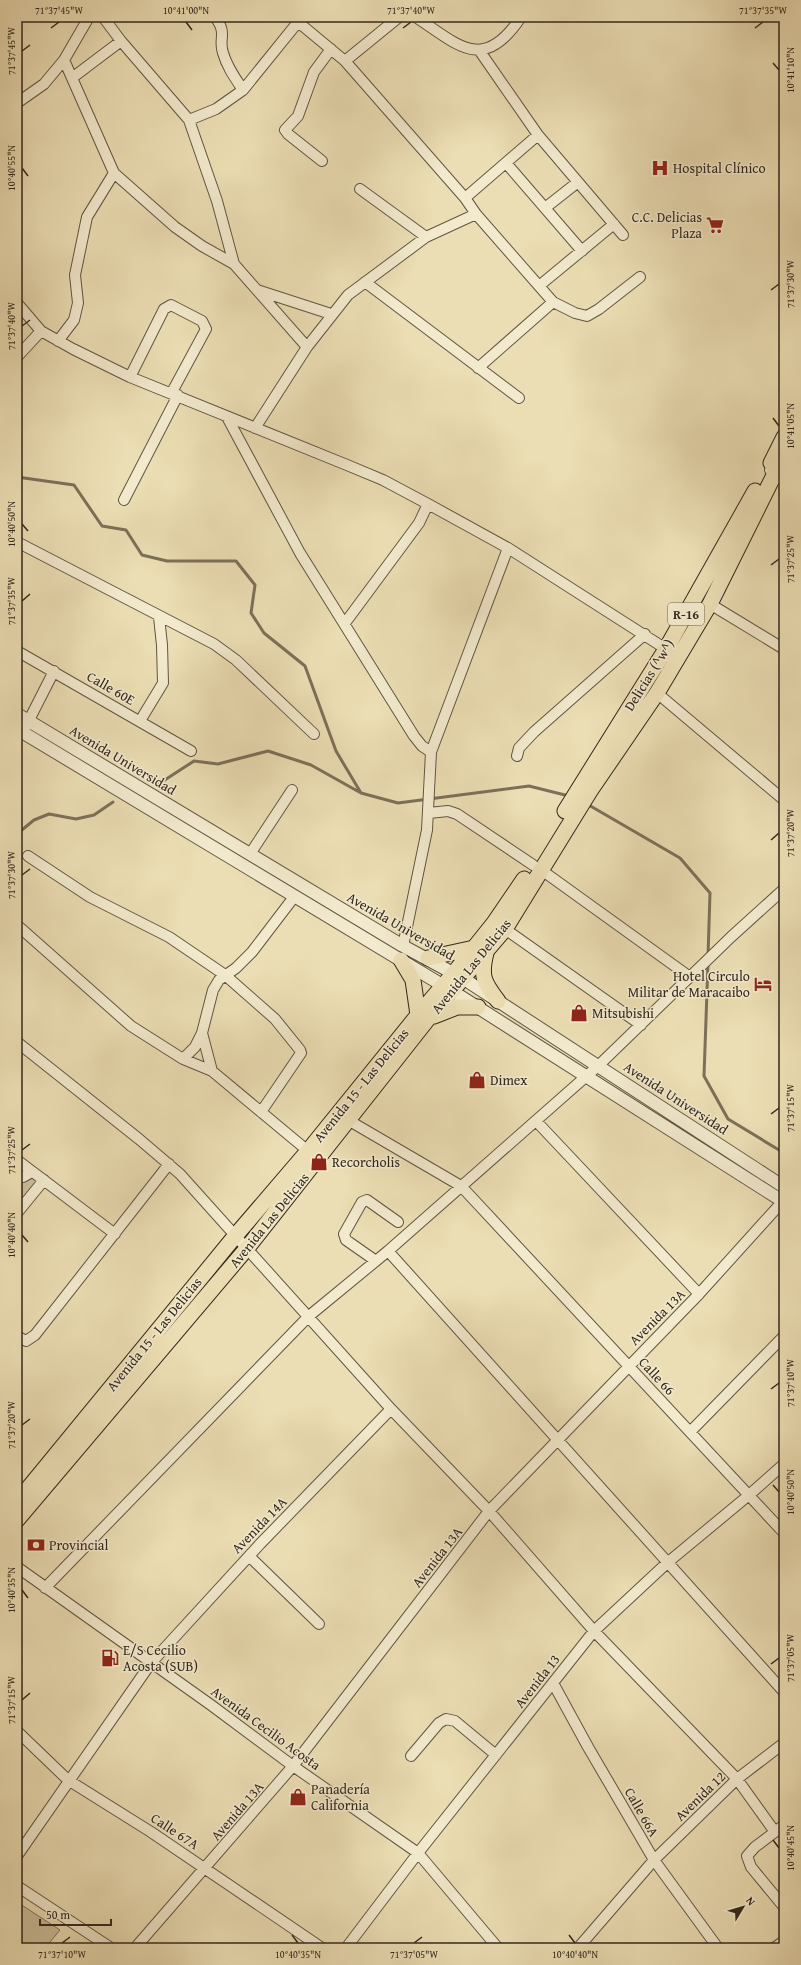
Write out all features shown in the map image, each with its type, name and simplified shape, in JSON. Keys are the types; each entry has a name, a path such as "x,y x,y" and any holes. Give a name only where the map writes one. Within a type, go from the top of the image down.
{"main road":[{"name":"Delicias (^w^)","path":"585,788 666,649 776,474 784,437"},
{"name":"Delicias (^w^)","path":"585,788 657,693 710,604 776,474 784,455"},
{"name":"Avenida Las Delicias","path":"17,1520 248,1248 348,1120 423,1017 459,976 480,949 505,928 537,867 585,788"},
{"name":"R-16","path":"480,949 494,923 537,867"},
{"path":"428,958 480,949 485,985 498,1001"},
{"path":"402,953 413,980 423,1017 457,1006 478,1007"},
{"name":"Avenida 15 - Las Delicias","path":"17,1502 236,1234 423,1017"}],"street":[{"path":"17,103 44,84 64,60 89,17"},
{"path":"103,17 189,120 217,200 234,264"},
{"path":"215,17 223,31 222,51 231,72 243,90"},
{"path":"416,17 458,46 479,50 491,48 500,42 512,30 521,17"},
{"path":"345,61 396,18"},
{"path":"189,120 216,109 243,90 297,19 345,61 465,198 476,214 553,302 575,313 587,316 599,309 640,276"},
{"path":"72,78 121,40"},
{"path":"322,161 288,134 286,130 298,116 304,104 311,79 330,49"},
{"path":"479,50 538,135 623,235"},
{"path":"64,60 114,173 175,226 202,246 234,264 307,347"},
{"path":"465,198 538,135"},
{"path":"506,163 582,251"},
{"path":"58,341 74,320 78,303 74,274 87,217 114,173"},
{"path":"545,208 578,182"},
{"path":"360,189 426,237"},
{"path":"255,428 307,347 331,314 348,295 426,237 476,214"},
{"path":"538,286 614,224"},
{"path":"365,282 519,398"},
{"path":"256,290 331,314"},
{"path":"478,368 553,302"},
{"path":"17,303 41,331 130,377 376,477 428,504 508,548 645,634 666,649"},
{"path":"124,500 206,330 202,321 171,305 164,309 130,377"},
{"path":"17,356 41,331"},
{"path":"227,416 300,553 414,736 422,746 431,752"},
{"path":"345,623 419,523 428,504"},
{"path":"17,542 159,617 214,644 236,660 314,734"},
{"path":"402,953 422,859 429,809 431,752 508,548"},
{"path":"710,604 784,649"},
{"path":"140,721 163,683 162,645 159,617"},
{"path":"517,756 519,748 534,732 645,634"},
{"name":"Calle 60E","path":"17,651 191,751"},
{"path":"19,731 29,721 54,671"},
{"path":"657,693 784,800"},
{"name":"Avenida Universidad","path":"17,714 250,854 402,953 448,989 783,1201"},
{"name":"Avenida Universidad","path":"19,731 294,897 402,953 428,958 459,976 599,1065 784,1187"},
{"path":"250,854 292,790"},
{"path":"429,809 448,811 457,814 537,867 691,976"},
{"path":"28,856 90,897 169,937 225,975 275,1019 300,1050 298,1058 261,1112"},
{"path":"45,1588 309,1316 388,1251 599,1065 784,889"},
{"path":"183,1059 195,1047 202,1034 213,990 219,980 236,968 252,952 294,897"},
{"path":"17,925 131,1026 183,1059 212,1071 308,1151"},
{"path":"505,928 641,1025"},
{"path":"202,1034 212,1071"},
{"path":"17,1042 180,1174 236,1234 391,1410 489,1512 594,1630 737,1779 775,1832"},
{"name":"Calle 66","path":"348,1120 461,1186 784,1533"},
{"path":"536,1121 699,1294"},
{"path":"17,1160 115,1234"},
{"path":"17,1336 26,1340 35,1335 169,1164"},
{"path":"17,1175 23,1177 32,1172"},
{"path":"17,1213 44,1180"},
{"path":"376,1261 346,1240 344,1234 362,1202 367,1200 398,1222"},
{"name":"Avenida 13A","path":"135,1948 293,1766 489,1512 699,1294 783,1201"},
{"path":"388,1251 784,1692"},
{"path":"690,1432 784,1336"},
{"name":"Avenida 14A","path":"17,1856 68,1780 151,1663 249,1556 391,1410"},
{"name":"Avenida 13","path":"346,1948 594,1630 667,1563 784,1464"},
{"path":"249,1556 319,1624"},
{"name":"Avenida Cecilio Acosta","path":"17,1567 418,1854 498,1948"},
{"name":"Calle 66A","path":"553,1683 588,1747 654,1860 718,1948"},
{"path":"411,1756 439,1723 446,1719 454,1721 496,1755"},
{"name":"Calle 67A","path":"17,1730 68,1780 206,1868 322,1948"},
{"name":"Avenida 12","path":"578,1948 654,1860 737,1779 784,1743"},
{"path":"784,1825 754,1848 748,1856 751,1867 784,1907"},
{"path":"17,1886 111,1948"},
{"path":"774,1948 784,1940"}],"shaded area":[{"path":"17,1163 41,1181 17,1210"},
{"path":"17,1902 60,1930 45,1948 17,1948"}],"waterway":[{"path":"17,477 74,485 102,526 126,530 142,555 167,561 236,561 255,585 251,613 264,633 305,666 336,751 361,793 398,803 529,786 569,796"},
{"path":"157,785 194,761 218,764 268,751 311,765 361,793"},
{"path":"17,834 34,820 49,814 76,819 94,815 113,802"},
{"path":"587,804 680,858 710,893 708,956"},
{"path":"708,963 704,1076 728,1119 784,1153"}],"place":[{"name":"Hospital Clínico","path":"660,168"},
{"name":"C.C. Delicias Plaza","path":"715,225"},
{"name":"Hotel Circulo Militar de Maracaibo","path":"763,984"},
{"name":"Mitsubishi","path":"579,1013"},
{"name":"Dimex","path":"477,1080"},
{"name":"Recorcholis","path":"319,1162"},
{"name":"Provincial","path":"36,1545"},
{"name":"E/S Cecilio Acosta (SUB)","path":"110,1658"},
{"name":"Panadería California","path":"298,1797"}]}
